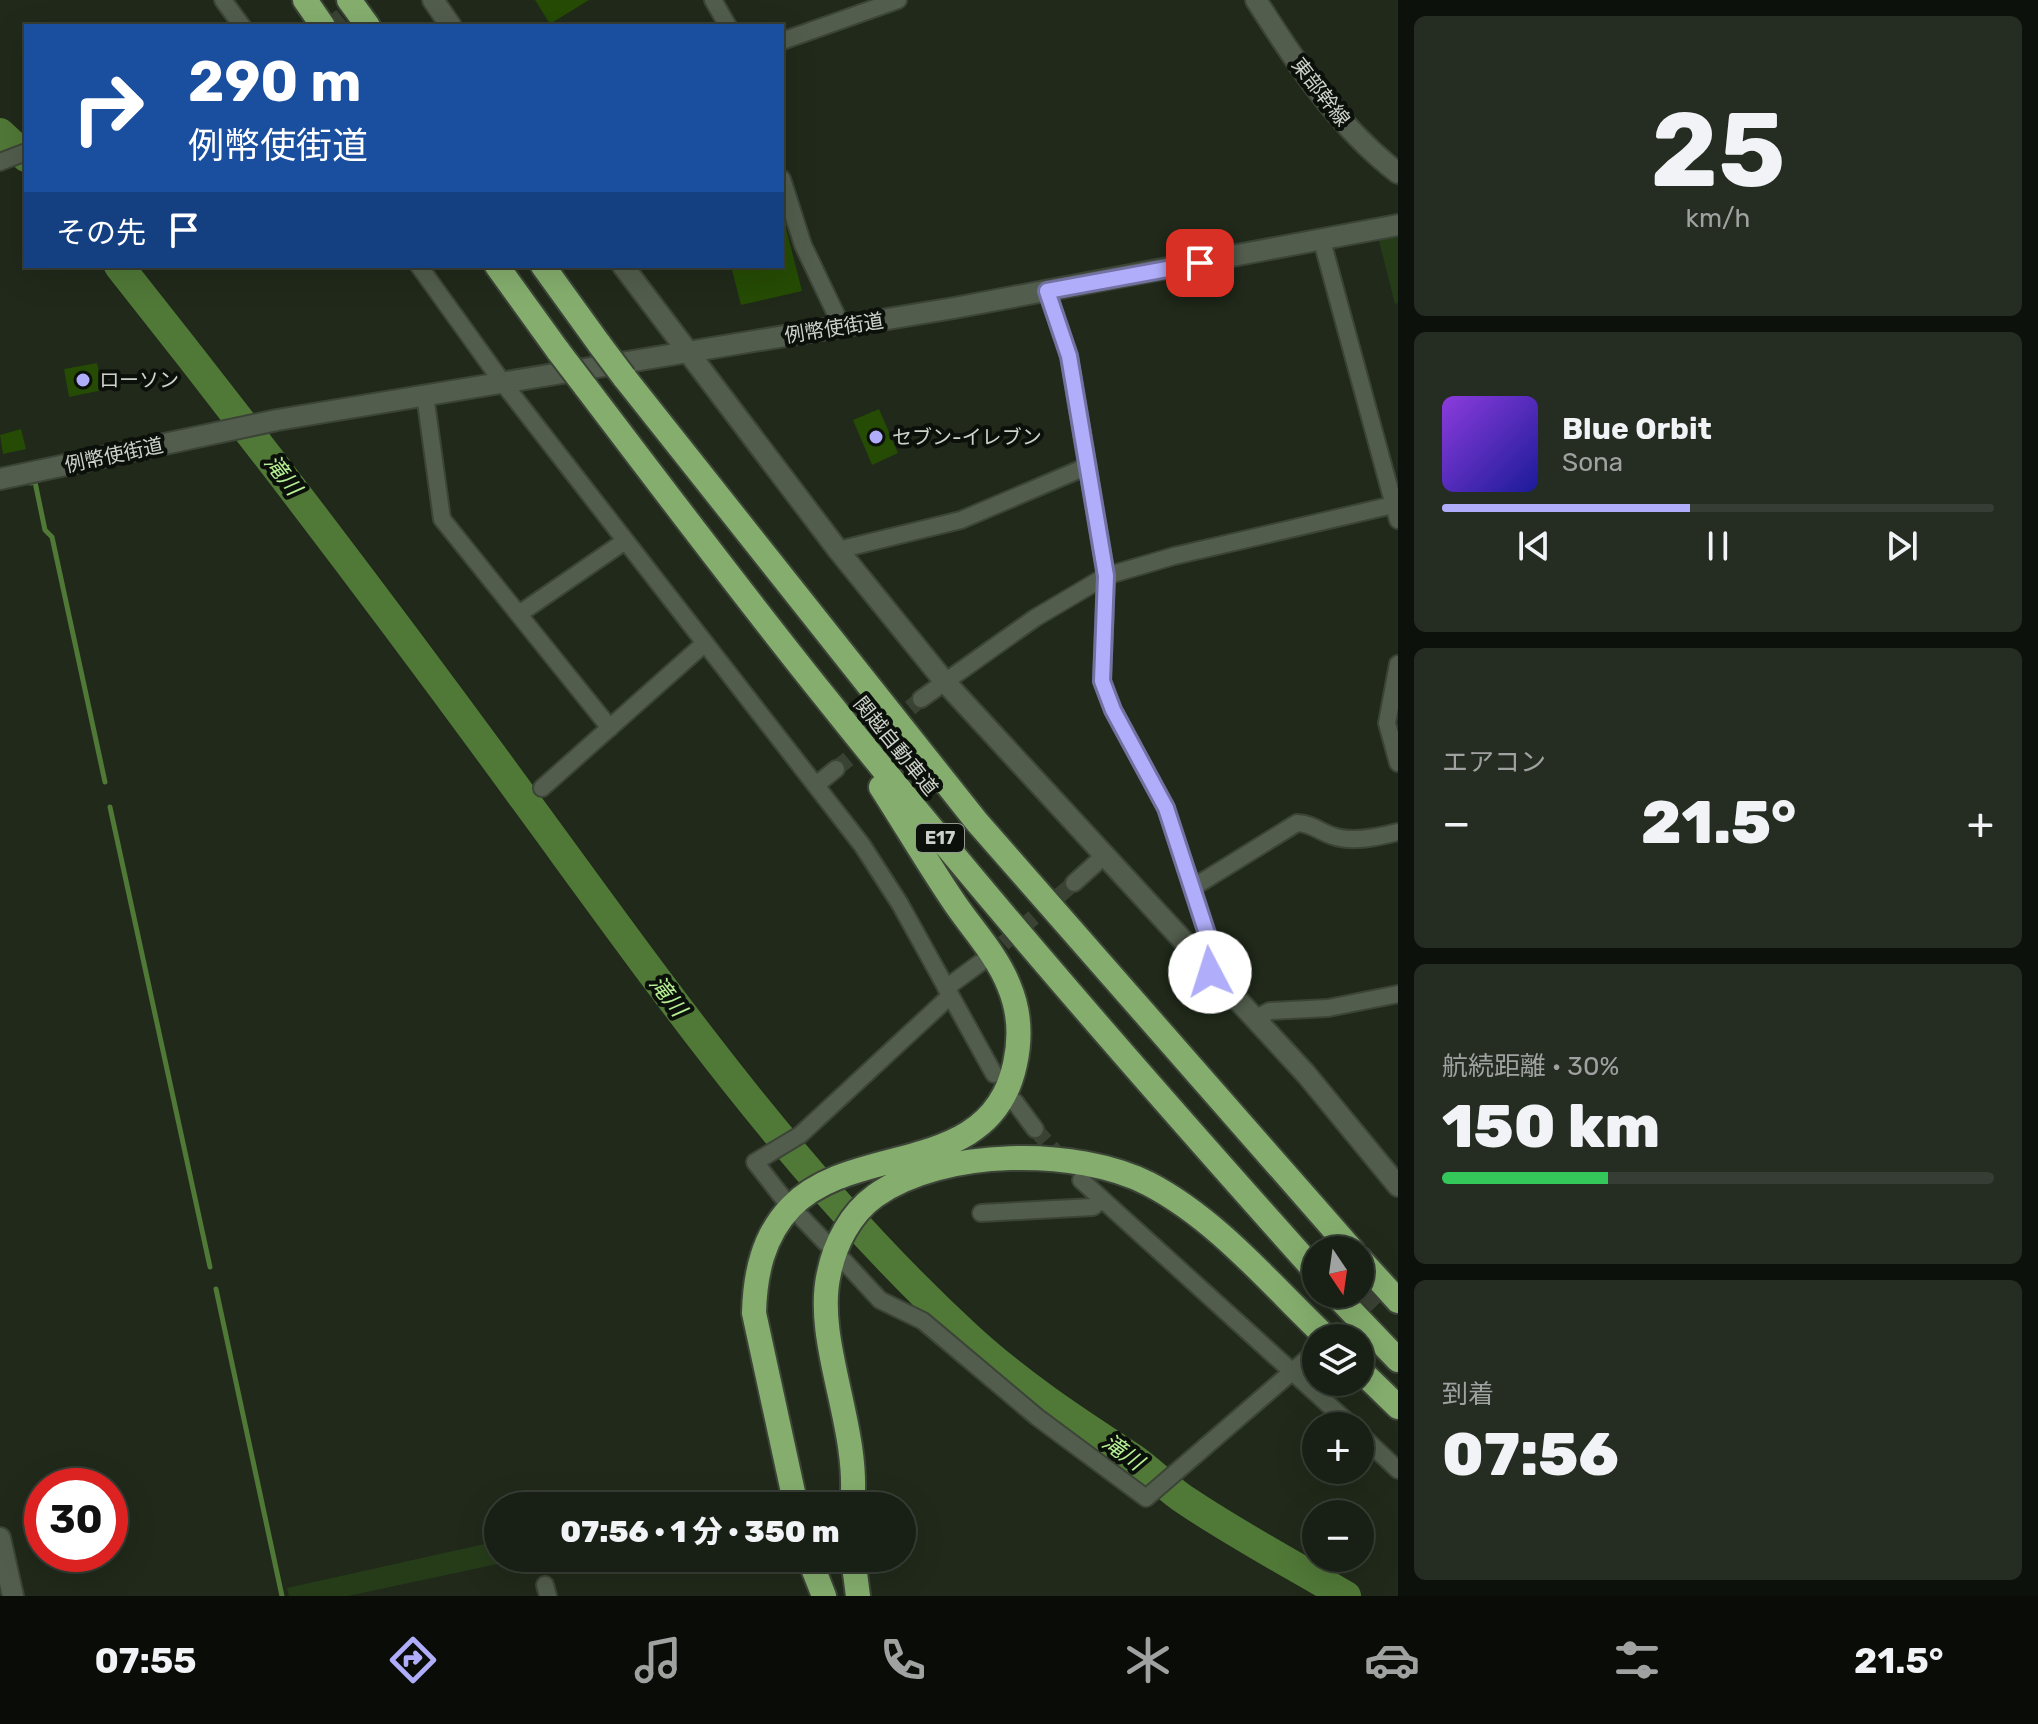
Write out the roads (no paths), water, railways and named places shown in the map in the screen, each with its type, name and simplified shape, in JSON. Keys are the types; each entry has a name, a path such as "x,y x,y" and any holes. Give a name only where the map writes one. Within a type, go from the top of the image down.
{"highway":[{"path":"305,0 322,24"},
{"path":"349,0 367,24"},
{"name":"関越自動車道","path":"498,268 559,352 825,697 1123,1056 1302,1256"},
{"name":"関越自動車道","path":"544,268 624,377 977,822 1340,1236"},
{"path":"793,1492 754,1313 754,1288 768,1239 792,1207 816,1188 854,1172 936,1150 981,1123 999,1102 1013,1076 1020,1032 1013,997 999,967 825,697"},
{"path":"852,1492 853,1449 826,1297 835,1250 847,1227 875,1197 903,1181 974,1163 1049,1157 1118,1170 1151,1185 1203,1219 1312,1324"},
{"path":"1374,1274 1398,1301"},
{"path":"1348,1308 1398,1360"},
{"path":"1374,1384 1398,1407"},
{"path":"815,1572 824,1596"},
{"path":"855,1572 858,1596"}],"street":[{"path":"223,0 241,24"},
{"path":"433,0 450,24"},
{"path":"713,0 727,24"},
{"path":"784,40 898,0"},
{"name":"東部幹線","path":"1256,0 1320,93 1361,140 1398,173"},
{"path":"0,162 24,153"},
{"path":"784,185 803,245 842,327"},
{"name":"例幣使街道","path":"0,479 268,422 842,327 1398,225"},
{"path":"921,699 1035,618 1106,576 1174,556 1396,512 1322,241"},
{"path":"420,268 503,383 816,785 900,904 994,1074"},
{"path":"625,268 838,550 945,682 1210,972 1256,1018 1398,1186"},
{"path":"1047,291 1069,356 1106,576 1102,681 1113,710 1166,808 1212,949 1210,972"},
{"path":"425,395 442,519 610,728"},
{"path":"838,550 961,520 1088,466"},
{"path":"519,614 625,541"},
{"path":"542,788 705,643"},
{"path":"1398,664 1387,723 1398,763"},
{"path":"816,785 836,769"},
{"path":"1192,888 1297,823 1307,823 1336,838 1378,837 1398,832"},
{"path":"1074,883 1105,855"},
{"path":"980,963 800,1135 755,1162 792,1207 880,1300 923,1321 1037,1417 1146,1498 1302,1364"},
{"path":"1256,1018 1270,1011 1328,1008 1398,994"},
{"path":"1015,1102 1035,1129"},
{"path":"1081,1180 1100,1201 1295,1371 1337,1412"},
{"path":"981,1213 1093,1207 1100,1201"},
{"path":"1374,1447 1398,1470"},
{"path":"0,1538 13,1596"}],"waterway":[{"name":"滝川","path":"0,133 24,155"},
{"name":"滝川","path":"121,268 375,598 680,1010 788,1147 845,1213 968,1337 1027,1385 1138,1462 1188,1502 1346,1596"},
{"path":"30,483 35,482 45,530 52,537 105,782"},
{"path":"110,807 210,1267"},
{"path":"216,1289 282,1596"}],"tunnel":[{"path":"332,24 359,2"},
{"path":"836,769 921,699"},
{"path":"985,959 1074,883"},
{"path":"1035,1129 1066,1164"},
{"path":"1345,1324 1398,1275"}],"place":[{"name":"ローソン","path":"83,380"},
{"name":"セブン-イレブン","path":"876,437"}]}
